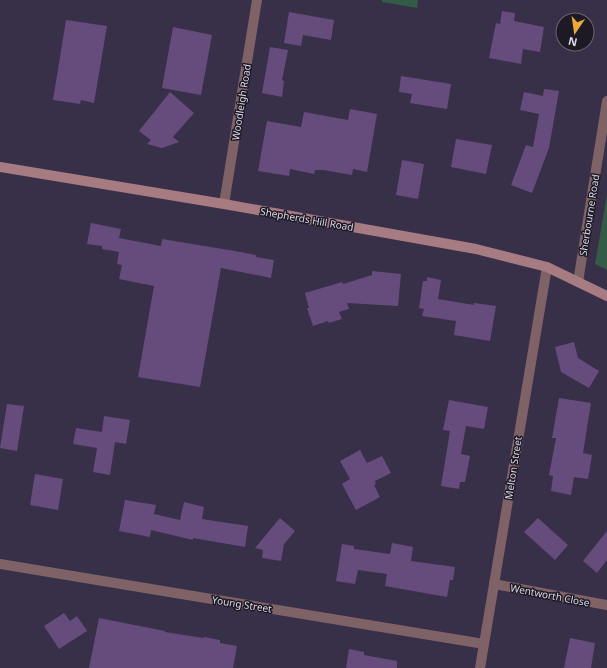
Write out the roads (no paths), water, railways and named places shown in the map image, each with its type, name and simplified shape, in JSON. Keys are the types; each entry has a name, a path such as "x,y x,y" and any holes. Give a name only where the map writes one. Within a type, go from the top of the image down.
{"main road":[{"name":"Shepherds Hill Road","path":"0,167 476,248 547,267 607,296"}],"street":[{"name":"Woodleigh Road","path":"224,204 257,0"},
{"name":"Sherbourne Road","path":"578,282 607,101"},
{"name":"Melton Street","path":"480,668 547,267"},
{"name":"Young Street","path":"0,564 484,644"},
{"name":"Wentworth Close","path":"494,584 607,606"}]}
